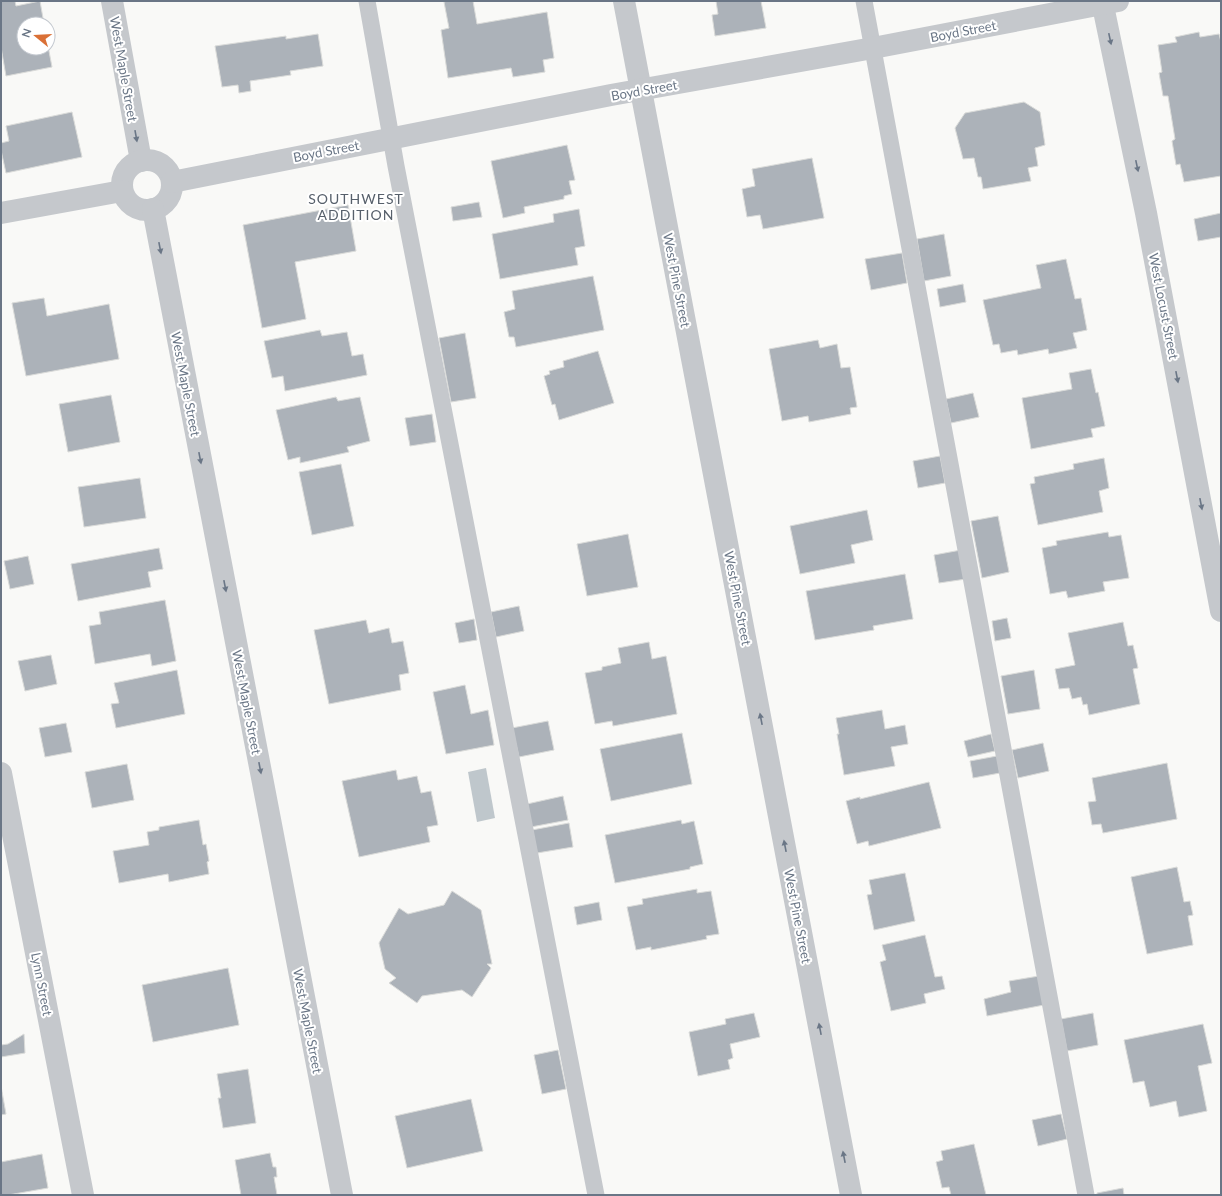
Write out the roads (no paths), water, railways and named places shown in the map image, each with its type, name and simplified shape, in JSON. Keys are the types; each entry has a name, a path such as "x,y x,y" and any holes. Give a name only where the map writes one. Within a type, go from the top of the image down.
{"street":[{"name":"West Maple Street","path":"112,1 141,161"},
{"name":"West Pine Street","path":"624,1 851,1195"},
{"name":"Boyd Street","path":"172,182 640,90 872,48 1108,2"},
{"name":"West Locust Street","path":"1108,2 1221,611"},
{"path":"150,160 158,162 170,174 172,182 169,196 165,202 153,210 138,209 126,200 122,191 123,176 127,169 133,164 141,161 150,160"},
{"path":"1,213 122,191"},
{"name":"West Maple Street","path":"153,210 342,1195"},
{"name":"Lynn Street","path":"1,773 83,1195"}],"lane":[{"path":"368,1 391,138 596,1195"},
{"path":"864,1 1086,1195"}],"district":[{"name":"SOUTHWEST ADDITION","path":"356,206"}]}
